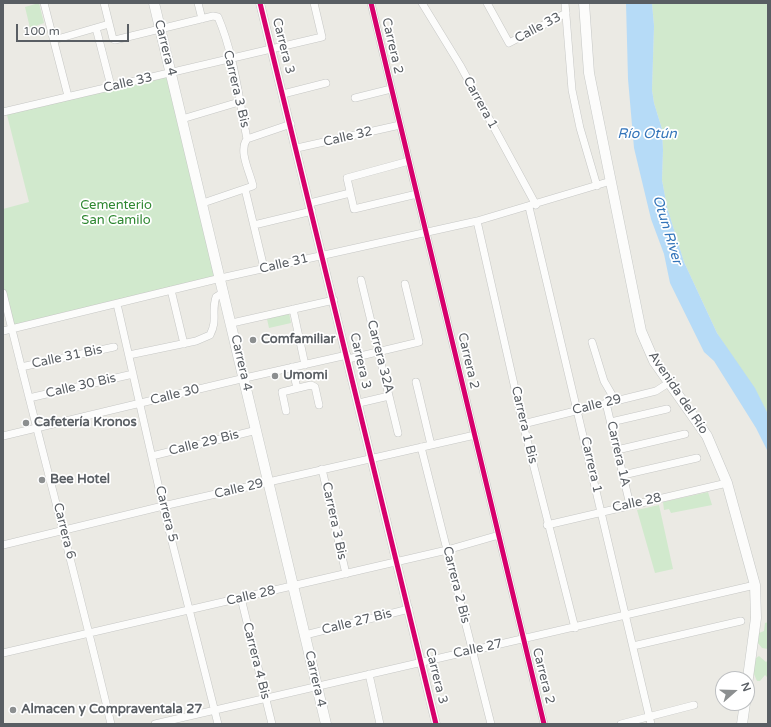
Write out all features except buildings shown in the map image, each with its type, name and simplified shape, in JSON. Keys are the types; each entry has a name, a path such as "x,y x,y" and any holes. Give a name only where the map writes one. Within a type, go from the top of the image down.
{"main road":[{"name":"Carrera 4","path":"154,3 232,323 326,724"},
{"name":"Avenida del Río","path":"584,3 589,74 641,331 654,361 707,436 728,483 754,585 756,618 749,671"},
{"path":"742,724 743,711"}],"street":[{"path":"44,3 68,96"},
{"path":"104,3 113,39 115,40 202,18 198,3"},
{"name":"Carrera 3","path":"260,3 297,148 436,724"},
{"name":"Calle 33","path":"3,112 272,50 322,37 314,3"},
{"name":"Carrera 2","path":"371,3 475,435 522,639 544,724"},
{"name":"Carrera 1","path":"422,3 460,65 532,206 650,721"},
{"name":"Calle 33","path":"487,3 509,43 566,13"},
{"path":"565,3 572,90 580,128 597,186"},
{"name":"Carrera 3 Bis","path":"202,18 216,16 219,19 230,59 247,139 243,150 253,185 244,189"},
{"path":"54,40 109,24"},
{"path":"96,28 111,86"},
{"path":"283,94 326,83"},
{"path":"355,98 391,89"},
{"path":"182,119 239,102"},
{"path":"247,139 291,124"},
{"name":"Calle 32","path":"297,148 400,125"},
{"path":"409,161 347,178 350,193 354,209 417,194"},
{"name":"Calle 31","path":"3,331 264,268 477,221 532,206 611,181"},
{"path":"203,203 244,189 264,268"},
{"path":"310,203 350,193"},
{"path":"254,225 312,211"},
{"name":"Carrera 1 Bis","path":"477,221 523,424 575,628"},
{"name":"Carrera 32A","path":"361,280 398,433"},
{"name":"Calle 30","path":"3,436 305,364 379,352 419,342 405,284"},
{"path":"171,290 184,344"},
{"path":"129,355 184,344 210,335 215,325 214,304 216,297 224,292"},
{"name":"Carrera 6","path":"3,293 36,429 64,530 111,724"},
{"path":"232,323 334,300"},
{"name":"Carrera 5","path":"116,304 163,506 218,724"},
{"path":"293,309 305,364"},
{"path":"592,342 604,381 615,400"},
{"name":"Calle 31 Bis","path":"21,367 114,348"},
{"path":"292,367 297,388"},
{"name":"Calle 30 Bis","path":"29,398 133,374"},
{"path":"416,382 431,445"},
{"name":"Calle 29","path":"523,424 606,402 656,391 670,382"},
{"path":"286,411 282,392 313,385 319,405"},
{"path":"359,403 389,396"},
{"name":"Carrera 1A","path":"606,402 630,505"},
{"path":"611,422 667,409"},
{"name":"Calle 29 Bis","path":"152,456 257,430"},
{"path":"617,450 685,434"},
{"name":"Calle 29","path":"3,545 163,506 475,435"},
{"name":"Carrera 2 Bis","path":"422,447 491,724"},
{"path":"623,475 697,458"},
{"name":"Carrera 3 Bis","path":"322,469 346,574"},
{"name":"Calle 28","path":"548,525 601,511 728,483"},
{"name":"Calle 28","path":"3,653 398,562 448,550 498,535"},
{"name":"Calle 27","path":"155,724 473,650 575,628 754,585"},
{"name":"Carrera 4 Bis","path":"241,598 272,724"},
{"name":"Calle 27 Bis","path":"305,635 409,610"},
{"path":"633,646 741,621"},
{"path":"368,674 380,724"},
{"path":"622,724 650,721 694,705"}],"green space":[{"path":"39,3 44,23 30,28 25,7"},
{"path":"652,3 768,3 768,414 717,333 684,262 667,207 662,180 662,129 654,103 652,90 654,26"},
{"name":"Cementerio San Camilo","path":"171,73 221,278 12,329 3,293 3,209 29,202 6,111"},
{"path":"289,313 291,323 269,328 267,319"},
{"path":"708,492 712,505 671,513 669,509 664,510 663,502"},
{"path":"659,505 673,569 655,573 637,510"},
{"path":"768,622 768,649 762,648 757,642 759,633 764,631 765,623"},
{"path":"759,656 766,662 768,660 768,678 765,675 760,681 757,681 755,671 753,671 756,658"}],"water":[{"name":"Río Otún","path":"626,3 652,3 654,26 652,90 654,103 662,129 662,180 667,207 684,262 717,333 755,388 768,414 768,452 756,428 714,361 704,352 670,283 664,254 651,219 634,148 628,79"}],"cycle path":[{"path":"260,3 436,724"},
{"path":"371,3 544,724"}],"place":[{"name":"Comfamiliar","path":"253,340"},
{"name":"Umomi","path":"275,376"},
{"name":"Cafetería Kronos","path":"26,423"},
{"name":"Bee Hotel","path":"42,480"},
{"name":"Almacen y Compraventala 27","path":"13,710"}],"water label":[{"name":"Otun River","path":"667,230"}]}
